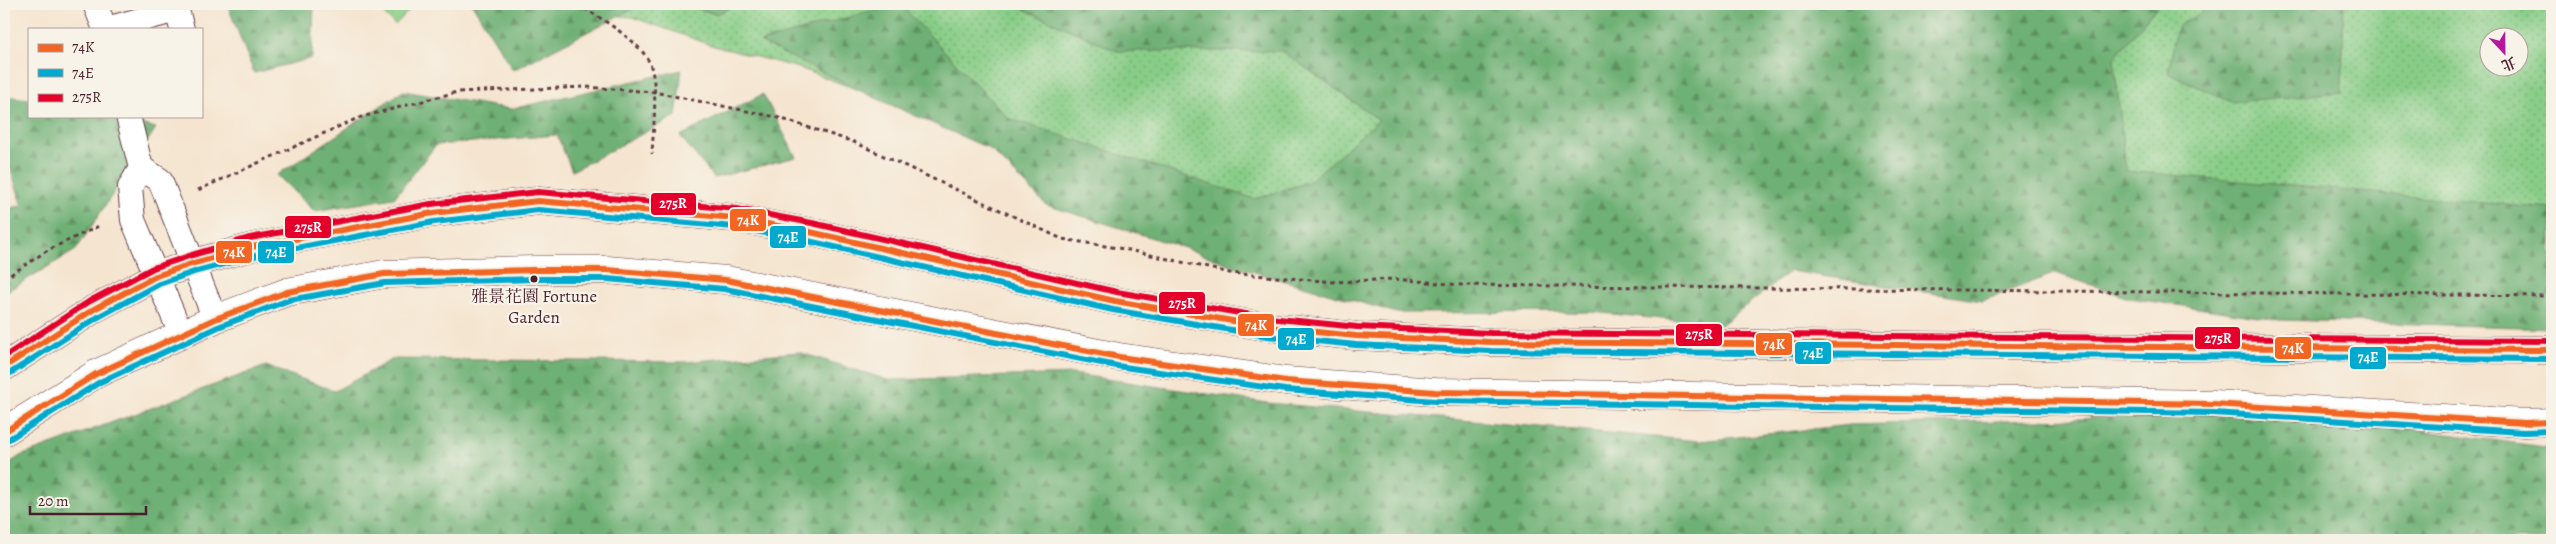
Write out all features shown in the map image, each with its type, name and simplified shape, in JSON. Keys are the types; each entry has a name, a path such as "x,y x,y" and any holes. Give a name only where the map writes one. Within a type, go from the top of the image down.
{"main road":[{"path":"4,367 94,309 156,276 194,263 252,247 433,213 538,201 734,218 810,232 1115,301 1268,327 1356,336 1491,342 2552,350"},
{"path":"4,432 96,374 215,319 287,292 384,274 535,270 606,270 726,280 1119,357 1286,381 1435,392 2213,404 2514,422 2552,422"}],"lane":[{"path":"95,4 105,28"},
{"path":"109,28 177,10 182,28"},
{"path":"128,118 141,168 160,180 215,319"},
{"path":"141,168 130,187 133,220 181,334"}],"path":[{"path":"578,4 642,51 650,63 654,92 652,154"},
{"path":"171,204 184,196 358,118 457,92 586,87 654,92 776,118 854,142 1062,239 1124,249 1230,272 1335,282 1394,280 1460,285 2552,296"},
{"path":"4,279 48,250 113,219 133,220"}],"green space":[{"path":"227,4 314,4 312,58 254,73"},
{"path":"374,4 415,4 395,25"},
{"path":"472,4 642,4 513,70"},
{"path":"528,4 2552,4 2552,245 1265,233 952,125 799,68 714,46 632,17 602,15"},
{"path":"680,4 739,4 716,14"},
{"path":"900,4 1008,118 1255,199 1308,182 1379,120 1282,51 1117,51 1012,4 2159,4 2114,58 2126,171 2552,209 2552,328 2279,320 2129,298 2056,273 1982,301 1790,271 1721,325 1592,312 1397,313 1237,267 1182,247 1046,205 990,149 871,96 760,42"},
{"path":"2215,4 2344,4 2342,92 2231,102 2168,73 2177,27"},
{"path":"682,70 676,116 572,171 557,135 436,145 394,198 314,211 277,175 403,91 511,109"},
{"path":"763,94 796,157 714,178 680,136"},
{"path":"4,96 28,99 28,118 118,118 156,128 76,250 4,293 4,210 22,205 4,148"},
{"path":"798,352 888,380 1073,374 1268,403 1700,441 1850,425 2076,419 2325,404 2396,427 2552,448 2552,540 4,540 4,467 20,456 266,366 335,391 393,359 685,362"}],"transit line":[{"name":"275R","path":"4,357 90,301 153,268 192,255 250,238 431,204 538,192 737,209 812,223 1117,292 1269,318 1357,327 1491,333 2552,341"},
{"name":"74K","path":"4,367 94,309 156,276 194,263 252,247 433,213 538,201 735,218 810,232 1115,301 1268,327 1356,336 1491,342 2552,350"},
{"name":"74E","path":"9,374 98,317 159,284 197,271 254,256 434,222 538,210 734,227 808,241 1113,310 1267,336 1356,345 1491,351 2552,359"},
{"name":"74K","path":"4,432 96,374 215,319 287,292 384,274 535,270 607,270 726,280 1119,357 1286,381 1435,392 2213,404 2524,423 2552,422"},
{"name":"74E","path":"9,439 100,382 218,327 289,300 385,283 535,279 607,279 725,289 1117,366 1285,390 1435,401 2213,413 2523,432 2552,431"}],"place":[{"name":"雅景花園 Fortune Garden","path":"534,279"}]}
